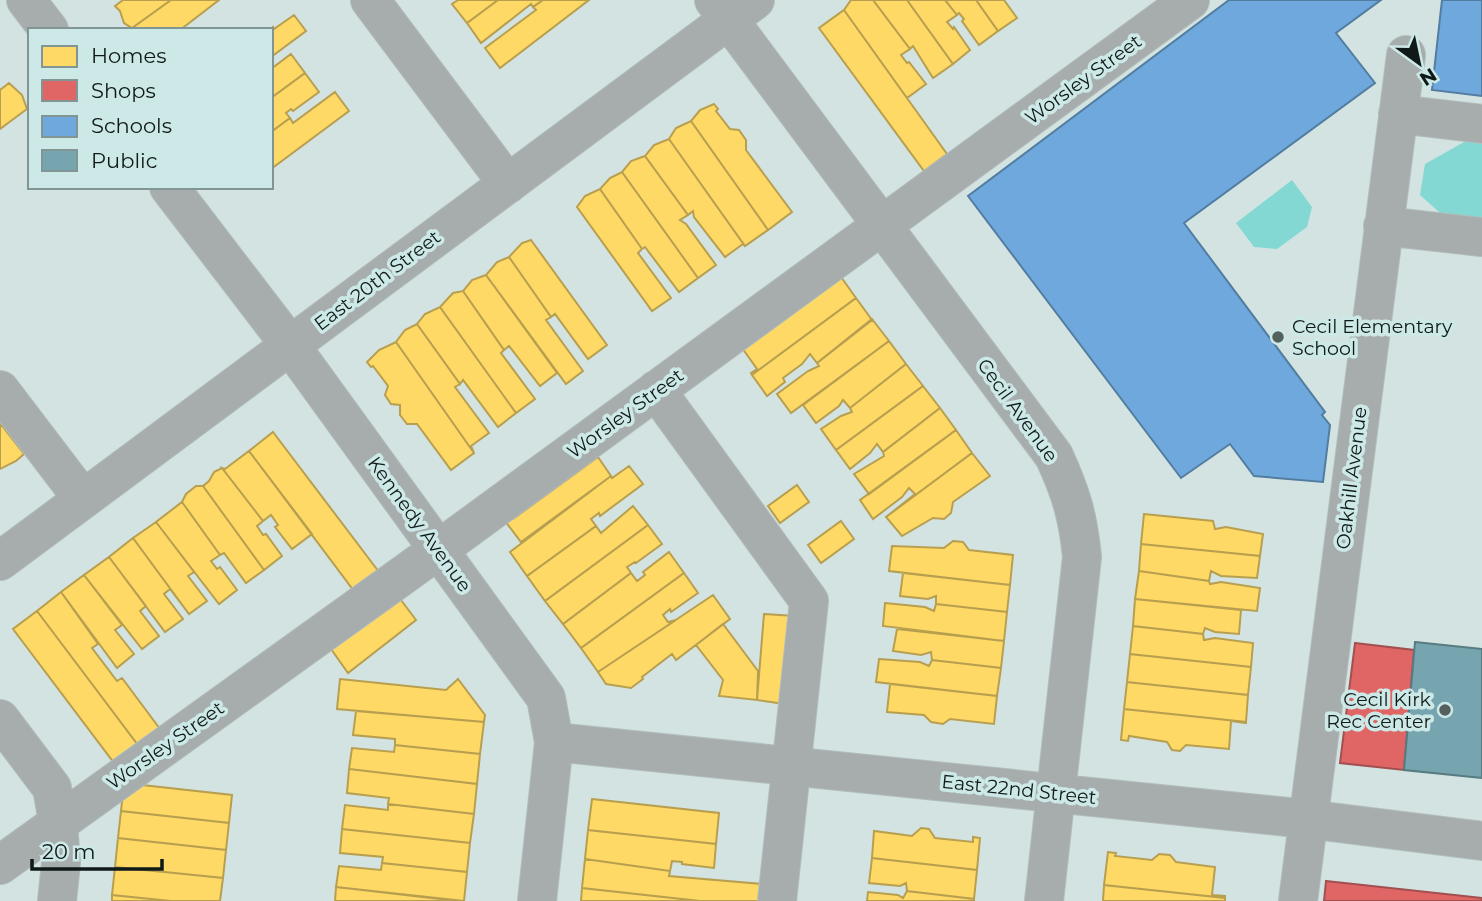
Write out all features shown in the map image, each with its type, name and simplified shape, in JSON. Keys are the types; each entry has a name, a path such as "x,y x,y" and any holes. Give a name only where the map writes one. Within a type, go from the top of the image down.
{"street":[{"path":"26,0 47,28"},
{"path":"370,0 508,184"},
{"name":"Worsley Street","path":"0,865 438,550 1189,0"},
{"name":"East 20th Street","path":"0,561 508,184 733,6"},
{"name":"Cecil Avenue","path":"733,6 883,226 1054,456 1071,494 1079,526 1082,557 1044,901"},
{"name":"Oakhill Avenue","path":"1298,901 1406,55"},
{"path":"1398,114 1482,124"},
{"name":"Kennedy Avenue","path":"171,189 290,345 546,698 554,742 537,901"},
{"path":"1383,226 1482,237"},
{"path":"0,390 83,499"},
{"path":"656,390 809,601 777,901"},
{"path":"0,719 51,788 58,822 61,863 57,901"},
{"name":"East 22nd Street","path":"554,742 1056,792 1482,841"}],"shaded area":[{"path":"1466,141 1482,144 1482,226 1447,219 1420,195 1425,164"},
{"path":"1292,180 1312,207 1307,227 1277,249 1254,247 1236,223"}],"building: Homes":[{"path":"123,0 171,0 132,28 124,23 115,6"},
{"path":"171,0 219,0 183,28 132,28"},
{"path":"458,0 498,0 467,23 452,4"},
{"path":"498,0 543,0 533,7 531,4 481,43 467,23"},
{"path":"543,0 589,0 500,68 485,48 536,10 533,7"},
{"path":"851,0 873,0 910,49 901,55 926,84 907,98 844,10"},
{"path":"873,0 907,0 953,64 933,78 913,46 910,49"},
{"path":"907,0 945,0 957,15 947,22 953,29 954,27 970,50 953,64"},
{"path":"945,0 976,0 998,31 979,45 962,21 964,19 959,13 957,15"},
{"path":"976,0 1004,0 1017,18 998,31"},
{"path":"844,10 947,154 924,171 819,28"},
{"path":"294,15 306,31 273,56 273,27 274,29"},
{"path":"291,54 305,73 273,97 273,68"},
{"path":"305,73 319,92 286,113 290,118 273,131 273,97"},
{"path":"9,83 22,95 27,109 0,129 0,90"},
{"path":"335,92 349,111 273,168 273,131 290,118 293,123"},
{"path":"714,104 730,129 739,130 746,140 746,150 792,212 768,230 691,121 700,110"},
{"path":"691,121 768,230 745,246 669,139 676,128"},
{"path":"669,139 745,246 743,244 725,257 694,217 693,211 688,215 645,156 654,145"},
{"path":"645,156 688,215 680,220 686,224 716,265 698,278 622,172 631,161"},
{"path":"622,172 698,278 679,292 645,247 642,249 600,189 610,178"},
{"path":"600,189 642,249 638,253 671,298 652,311 577,207 585,196"},
{"path":"531,240 607,345 588,359 555,314 551,317 509,257 522,243"},
{"path":"509,257 551,317 546,320 583,371 566,384 486,275 497,262"},
{"path":"836,270 856,298 752,375 757,369 740,345"},
{"path":"486,275 557,373 540,386 509,346 504,350 463,291 472,280"},
{"path":"463,291 504,350 501,353 535,399 516,413 440,307 453,293"},
{"path":"856,298 872,320 817,363 810,354 802,364 783,378 785,382 767,396 752,375"},
{"path":"440,307 516,413 498,427 463,380 460,384 417,324 425,314"},
{"path":"872,319 889,341 791,413 777,394 819,366 817,363"},
{"path":"417,324 460,384 455,387 489,433 471,446 474,453 396,342 405,330"},
{"path":"889,341 906,364 850,408 843,400 816,423 803,405"},
{"path":"396,342 474,453 451,470 417,424 407,424 400,415 400,405 391,404 385,395 388,386 367,362 379,350"},
{"path":"906,364 923,386 836,450 821,429 852,412 850,408"},
{"path":"923,386 940,408 883,452 877,444 850,469 836,450"},
{"path":"940,408 956,430 869,494 854,474 884,456 883,452"},
{"path":"0,423 24,454 0,469"},
{"path":"956,430 972,453 886,517 915,494 909,488 902,497 873,519 860,500"},
{"path":"273,432 379,572 354,591 249,451"},
{"path":"249,451 312,534 292,549 275,527 278,525 271,515 263,521 222,468 225,469"},
{"path":"972,453 990,476 953,502 951,513 944,519 933,518 902,536 886,517"},
{"path":"598,457 611,476 521,542 505,521 511,517 513,519"},
{"path":"629,466 643,484 600,516 599,513 591,519 596,526 527,576 510,552 611,476 612,478"},
{"path":"222,468 263,521 257,526 282,556 264,570 203,486 214,472"},
{"path":"797,485 809,502 780,523 768,506"},
{"path":"196,486 203,486 264,570 246,583 224,553 220,555 182,502 186,494"},
{"path":"182,502 220,555 211,561 217,569 220,567 237,590 219,604 156,522"},
{"path":"633,506 648,525 545,601 527,576 596,526 601,533"},
{"path":"1144,514 1213,521 1215,529 1226,527 1263,534 1260,556 1141,544"},
{"path":"841,521 854,539 821,563 808,545"},
{"path":"156,522 194,572 188,576 207,601 189,614 133,538"},
{"path":"648,525 662,544 627,567 631,573 563,624 545,601"},
{"path":"133,538 189,614 170,589 164,594 183,619 165,632 109,557"},
{"path":"953,541 963,542 969,550 1013,555 1010,585 889,571 892,546 944,548"},
{"path":"1141,544 1260,556 1257,578 1221,576 1211,571 1209,581 1139,571"},
{"path":"669,552 684,573 581,648 563,624 631,573 637,581 645,575 643,572"},
{"path":"109,557 146,606 140,611 159,636 142,649 84,575"},
{"path":"1139,571 1209,581 1210,584 1221,582 1260,588 1257,611 1135,599"},
{"path":"684,573 698,593 663,615 668,622 676,620 598,672 581,648"},
{"path":"903,573 1010,585 1007,612 936,604 936,596 928,599 900,596"},
{"path":"84,575 122,625 115,630 134,654 117,668 61,592"},
{"path":"61,592 98,644 92,648 117,681 122,678 163,733 141,749 37,611"},
{"path":"713,595 730,619 676,660 672,654 631,688 606,684 598,672"},
{"path":"398,596 416,620 348,673 331,649"},
{"path":"1135,599 1241,610 1239,634 1215,632 1205,628 1203,634 1133,626"},
{"path":"885,603 925,607 934,611 936,604 1007,612 1004,641 883,626"},
{"path":"37,611 141,749 117,767 13,629"},
{"path":"764,614 795,616 785,704 757,700"},
{"path":"723,624 758,671 757,700 719,696 723,680 696,645"},
{"path":"1133,626 1203,634 1204,640 1215,638 1253,643 1251,667 1130,654"},
{"path":"897,629 1004,641 1001,668 932,660 931,652 921,655 893,651"},
{"path":"1130,654 1251,667 1248,695 1127,682"},
{"path":"879,659 920,662 929,666 932,660 1001,668 997,696 876,682"},
{"path":"340,679 446,690 458,679 485,715 484,722 337,709"},
{"path":"1127,682 1248,695 1246,722 1124,709"},
{"path":"890,684 997,696 994,724 950,719 943,724 931,722 924,715 887,712"},
{"path":"1124,709 1246,722 1246,723 1231,721 1229,749 1186,745 1180,751 1172,750 1167,742 1129,736 1128,741 1121,740"},
{"path":"356,711 484,722 480,754 395,745 395,739 353,735"},
{"path":"395,745 480,754 477,784 349,769 352,748 394,752"},
{"path":"349,769 477,784 474,814 388,804 389,798 347,793"},
{"path":"124,783 232,795 229,823 121,811"},
{"path":"592,799 719,813 716,844 588,830"},
{"path":"388,804 474,814 470,843 342,829 345,805 388,810"},
{"path":"121,811 229,823 226,850 118,838"},
{"path":"921,828 929,829 935,838 973,842 973,837 980,838 977,870 872,858 874,831 912,836"},
{"path":"342,829 470,843 467,872 382,863 383,857 340,853"},
{"path":"588,830 716,844 714,868 672,861 670,871 585,859"},
{"path":"118,838 226,850 223,878 115,867"},
{"path":"1108,852 1116,853 1115,856 1152,860 1159,854 1170,855 1176,862 1215,867 1212,895 1225,898 1104,885"},
{"path":"872,858 977,870 974,899 907,891 906,883 900,886 869,883"},
{"path":"585,859 670,871 669,876 762,884 760,901 700,901 582,888"},
{"path":"382,863 467,872 464,901 336,887 339,866 381,870"},
{"path":"115,867 223,878 220,901 171,901 112,895"},
{"path":"1104,885 1225,898 1225,901 1103,901"},
{"path":"336,887 457,901 335,901"},
{"path":"582,888 700,901 581,901"},
{"path":"907,891 974,901 867,901 868,892 898,895 903,898"},
{"path":"112,895 171,901 112,901"}],"building: Shops":[{"path":"1355,643 1414,650 1404,770 1340,763"},
{"path":"1326,881 1482,898 1482,901 1324,901"}],"building: Schools":[{"path":"1229,0 1381,0 1336,33 1375,83 1184,223 1325,412 1322,415 1330,425 1323,482 1254,476 1230,444 1181,478 968,196"},
{"path":"1442,0 1482,0 1482,96 1432,90"}],"building: Public":[{"name":"Cecil Kirk Rec Center","path":"1415,642 1482,649 1482,778 1404,770"}],"place":[{"name":"Cecil Elementary School","path":"1278,337"},
{"name":"Cecil Kirk Rec Center","path":"1445,710"}]}
